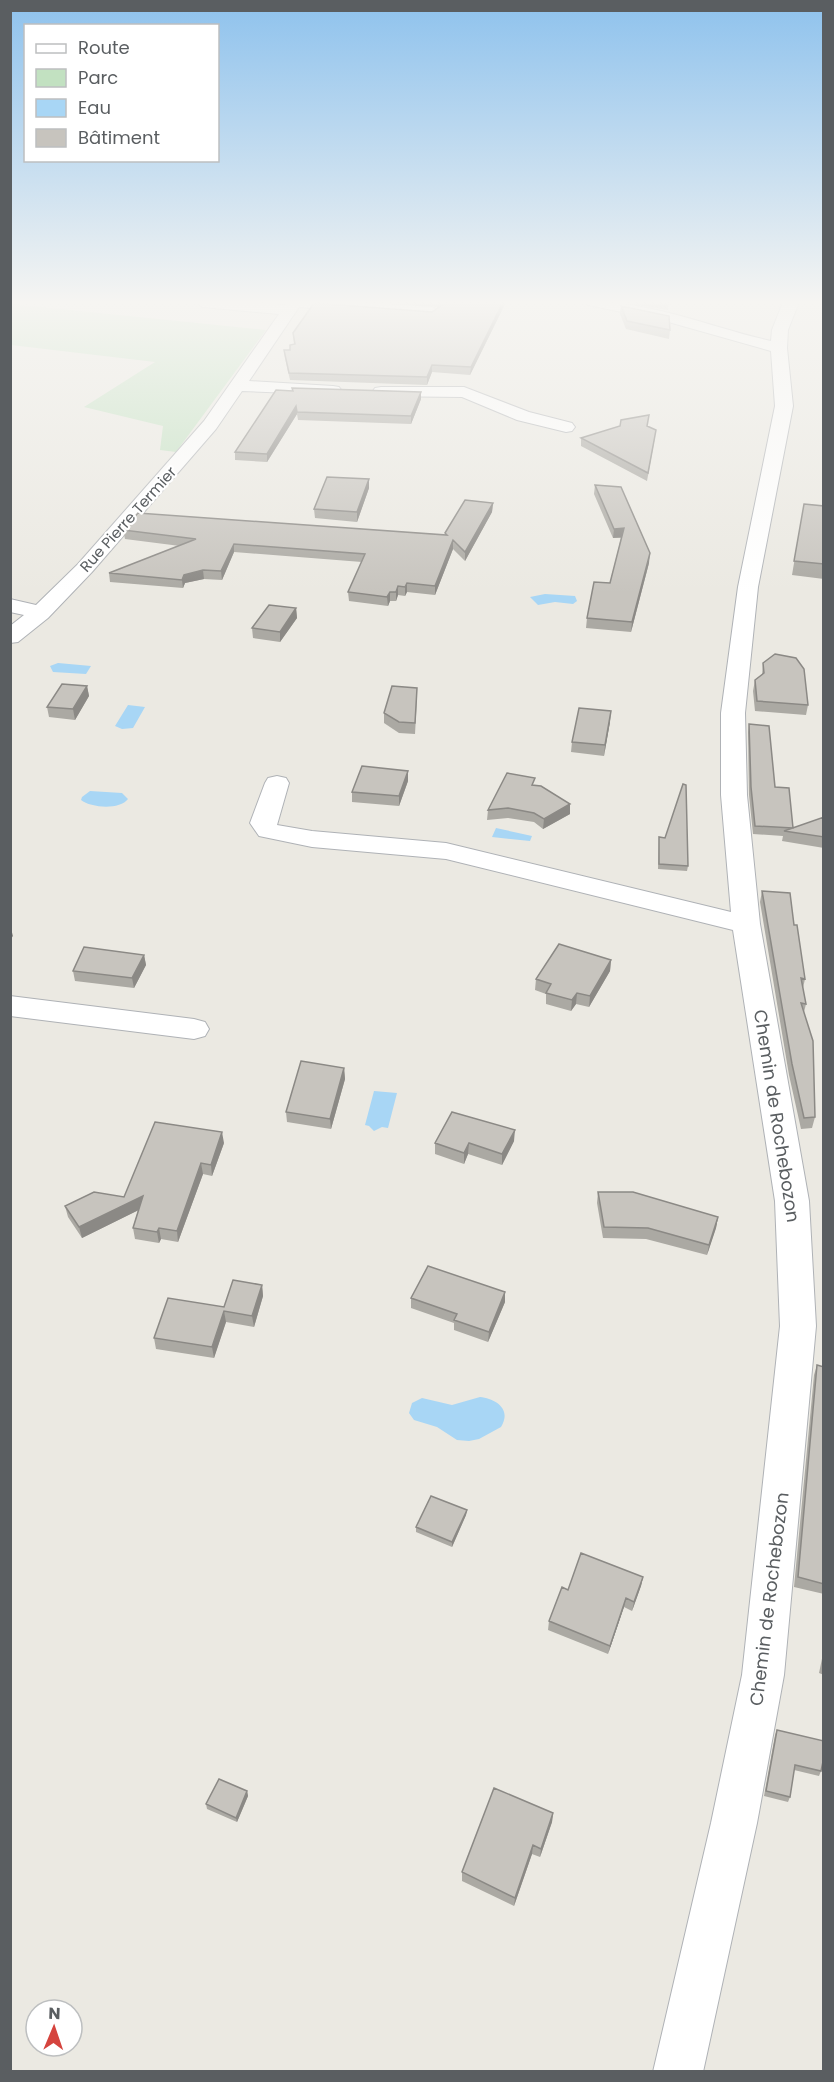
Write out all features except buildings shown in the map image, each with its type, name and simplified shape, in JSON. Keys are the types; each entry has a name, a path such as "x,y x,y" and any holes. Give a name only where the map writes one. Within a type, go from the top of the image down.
{"street":[{"name":"Rue Pierre Termier","path":"10,637 40,613 85,568 210,425 228,399"},
{"path":"482,399 523,416 567,427"},
{"name":"Chemin de Rochebozon","path":"678,2072 734,1823 763,1675 798,1326 792,1201 746,924 734,795 733,713 748,588 784,406 783,399"},
{"path":"135,513 159,514"},
{"path":"10,605 40,613"},
{"path":"277,783 263,823 268,831 312,839 446,851 746,924"},
{"path":"10,1006 194,1029"}],"green space":[{"path":"96,399 215,399 176,452 160,450 163,426 84,407"}],"water":[{"path":"545,594 575,596 577,601 573,604 555,602 538,605 530,597"},
{"path":"58,663 91,666 86,674 53,672 50,666"},
{"path":"128,705 145,707 133,728 122,729 115,726"},
{"path":"90,791 122,793 128,799 119,805 105,807 91,805 81,800"},
{"path":"496,828 532,836 530,841 492,837"},
{"path":"374,1091 397,1093 388,1128 382,1127 374,1131 365,1125"},
{"path":"480,1397 497,1403 505,1415 501,1427 479,1439 457,1440 437,1427 414,1420 409,1413 412,1403 422,1398 452,1405"}]}
